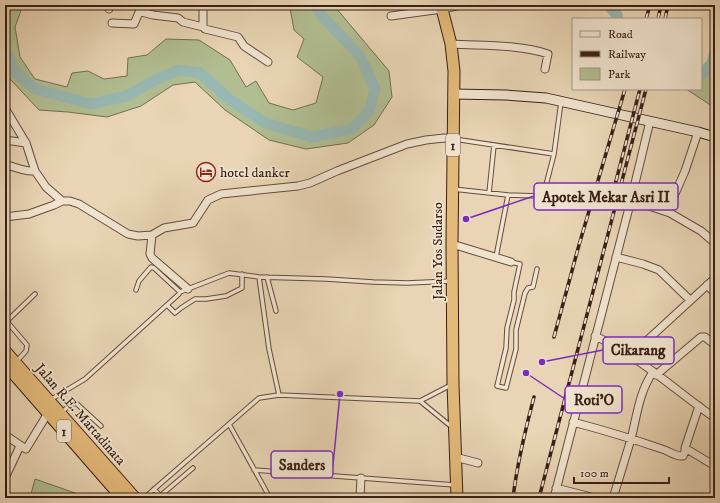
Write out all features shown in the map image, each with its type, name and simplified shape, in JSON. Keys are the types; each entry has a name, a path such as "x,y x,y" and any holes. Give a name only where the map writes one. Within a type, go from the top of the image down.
{"highway":[{"name":"Jalan Yos Sudarso","path":"442,7 451,44 454,71 452,244 453,384 457,498"},
{"name":"Jalan R.E. Martadinata","path":"5,351 8,365 122,498"},
{"name":"Jalan R.E. Martadinata","path":"8,365 50,400 135,498"}],"main road":[{"path":"454,94 506,95 546,98 715,137"}],"street":[{"path":"203,5 203,27"},
{"path":"391,16 461,5"},
{"path":"140,7 141,12 178,18 183,22 238,37 244,46 268,62"},
{"path":"112,23 134,24 140,7"},
{"path":"451,44 496,46 539,51 551,55 545,69"},
{"path":"5,108 26,143 35,171 46,187 62,201"},
{"path":"554,498 650,121"},
{"path":"668,212 685,171 698,132"},
{"path":"5,217 29,214 62,201 70,201 79,204 128,234 138,236 152,235 164,228 193,223 208,200 221,194 298,186 310,183 407,144 444,138 453,139"},
{"path":"5,140 26,143"},
{"path":"5,164 26,171 35,171"},
{"path":"631,200 668,212 701,231 715,243"},
{"path":"152,235 150,254 152,258 188,289"},
{"path":"452,244 511,262"},
{"path":"616,257 659,270 690,300"},
{"path":"630,356 715,278"},
{"path":"707,285 715,293"},
{"path":"595,336 630,356 715,418"},
{"path":"613,498 644,389 654,373 701,337 705,337 715,345"},
{"path":"573,422 631,438 672,452 678,456 682,456 686,449 699,406"},
{"path":"8,438 25,449 28,448 48,413"},
{"path":"5,478 20,446"},
{"path":"686,449 715,466"},
{"path":"456,457 478,463"},
{"path":"360,498 361,478"},
{"path":"556,488 594,498"}],"lane":[{"path":"452,189 508,195 539,196 544,193 554,154 561,101"},
{"path":"453,139 554,154"},
{"path":"489,193 494,145"},
{"path":"496,257 508,195"},
{"path":"511,262 520,264 514,292 514,300 507,328 506,348 497,386 506,388 516,349 516,330 525,293 528,288 533,287 537,269"},
{"path":"136,290 139,281 151,267 154,268 180,292"},
{"path":"50,400 85,379 180,292 229,273 260,277 407,283 453,281"},
{"path":"167,305 175,313 196,299 226,296 242,288 242,274"},
{"path":"260,277 269,349 279,395"},
{"path":"267,277 276,311"},
{"path":"8,365 26,351 27,348 27,345 8,324 8,320 35,294"},
{"path":"514,300 523,302"},
{"path":"144,498 259,398 279,395 420,401 453,384"},
{"path":"420,401 454,430"},
{"path":"61,414 71,404 76,403 101,426"},
{"path":"229,424 270,498"},
{"path":"154,489 161,497 193,468"},
{"path":"254,470 456,485"}],"green space":[{"path":"5,5 23,5 15,27 20,57 35,79 67,87 72,73 88,71 104,79 127,76 128,58 147,55 166,39 199,40 230,60 246,87 256,81 269,103 293,110 316,103 323,77 297,57 304,39 294,30 290,8 281,5 336,5 336,8 389,71 392,97 374,125 348,143 306,149 269,140 225,110 195,82 173,85 141,106 107,117 39,110 10,79 5,68"},
{"path":"715,52 715,104 712,106 688,90 702,90 702,74 712,63"},
{"path":"35,479 78,494 77,498 30,498"}],"waterway":[{"path":"5,11 6,5"},
{"path":"5,49 16,73 35,89 91,104 127,96 153,81 179,70 200,73 229,99 265,123 312,137 352,129 369,111 375,89 360,56 322,16 316,5"},
{"path":"608,5 617,15 618,18"},
{"path":"702,74 712,63 715,52"}],"railway":[{"path":"646,18 650,5"},
{"path":"658,18 661,5"},
{"path":"665,18 668,5"},
{"path":"554,337 579,245 625,90"},
{"path":"610,204 640,90"},
{"path":"539,498 646,90"},
{"path":"513,498 522,448 534,397"}],"place":[{"name":"hotel danker","path":"206,172"},
{"name":"Apotek Mekar Asri II","path":"466,219"},
{"name":"Cikarang","path":"542,362"},
{"name":"Roti'O","path":"526,373"},
{"name":"Sanders","path":"340,394"}]}
